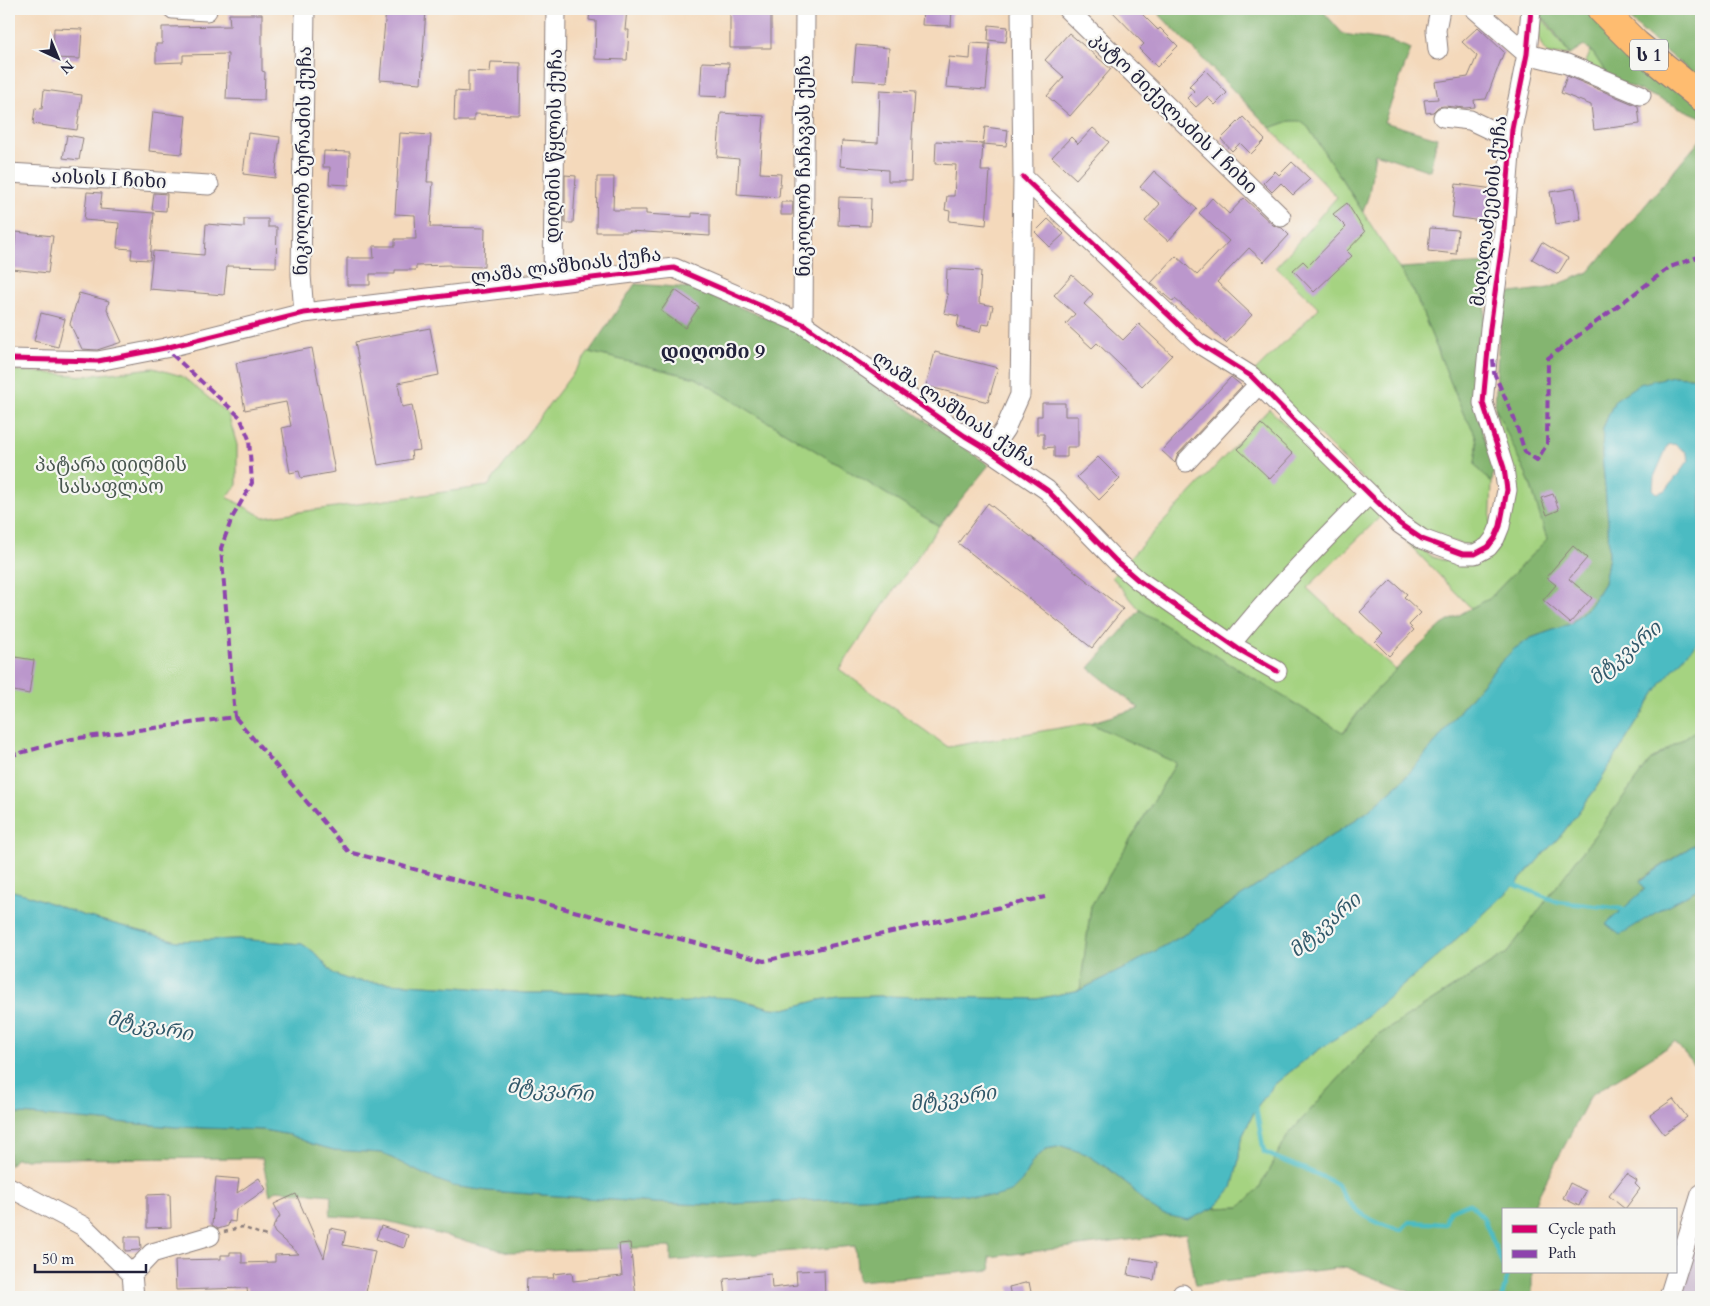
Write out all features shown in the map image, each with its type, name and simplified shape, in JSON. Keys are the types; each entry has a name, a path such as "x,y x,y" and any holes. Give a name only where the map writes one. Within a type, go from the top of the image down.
{"highway":[{"name":"ს 1","path":"1601,9 1636,44 1701,97"}],"street":[{"path":"173,9 208,11"},
{"name":"ნიკოლოზ ბურაძის ქუჩა","path":"304,313 301,275 305,9"},
{"name":"დიღმის წყლის ქუჩა","path":"553,284 556,9"},
{"name":"ნიკოლოზ ჩაჩავას ქუჩა","path":"803,324 805,9"},
{"path":"990,451 1005,429 1020,395 1023,177 1021,9"},
{"name":"კატო მიქელაძის I ჩიხი","path":"1067,9 1281,218"},
{"path":"1438,50 1436,30 1440,9"},
{"path":"1474,9 1527,54 1567,64 1641,95"},
{"name":"მაღალაძეების ქუჩა","path":"1023,177 1198,343 1251,376 1400,524 1422,539 1463,554 1475,554 1488,547 1495,538 1500,526 1507,490 1504,468 1483,403 1490,328 1504,230 1512,140 1527,54 1531,9"},
{"path":"1443,117 1470,120 1512,140"},
{"name":"აისის I ჩიხი","path":"9,173 209,185"},
{"name":"ლაშა ლაშხიას ქუჩა","path":"9,359 98,361 165,348 304,313 674,268 803,324 1047,490 1116,561 1138,580 1231,644 1277,671"},
{"path":"1186,462 1259,384"},
{"path":"1231,644 1267,600 1369,494"},
{"path":"9,1187 83,1226 132,1274 134,1297"},
{"path":"1678,1270 1700,1203"},
{"path":"132,1274 152,1253 210,1236"},
{"path":"1669,1297 1677,1274"}],"path":[{"path":"210,1236 242,1227 266,1236"}],"shaded area":[{"path":"1701,1228 1701,1297 1678,1297 1684,1276"}],"green space":[{"path":"1154,9 1321,9 1343,34 1391,41 1411,49 1384,122 1437,138 1430,171 1375,153 1369,194 1363,212 1308,127 1300,121 1290,121 1270,128"},
{"path":"1537,9 1588,9 1701,106 1701,117 1609,77 1591,50 1584,46 1570,55"},
{"path":"1618,9 1693,9 1701,16 1701,80 1660,47"},
{"path":"1541,17 1570,55 1548,54 1544,50 1539,37"},
{"path":"1591,50 1609,77 1584,67"},
{"path":"1301,120 1308,127 1414,292 1464,415 1474,433 1477,441 1475,465 1492,483 1490,531 1475,548 1428,534 1402,518 1255,371 1319,308 1276,267 1337,197 1270,128 1290,121"},
{"path":"1701,139 1701,378 1673,376 1615,400 1603,428 1602,455 1609,556 1604,583 1590,605 1570,624 1531,638 1514,649 1461,709 1432,747 1403,780 1367,812 1182,936 1127,967 1080,990 1091,906 1176,763 1089,723 1139,708 1089,668 1140,610 1344,733 1368,699 1408,657 1442,625 1489,599 1547,539 1530,483 1495,407 1499,331 1505,294 1549,288 1589,272"},
{"path":"1490,263 1476,403 1483,435 1494,467 1492,483 1475,465 1477,441 1474,433 1464,415 1414,292 1399,268"},
{"path":"635,284 690,288 808,334 851,369 989,465 939,526 696,378 589,352"},
{"name":"პატარა დიღმის სასაფლაო","path":"589,352 696,378 939,526 839,669 948,747 1089,723 1176,763 1091,906 1080,990 1037,999 838,997 785,1009 771,1008 751,1002 666,1003 608,993 525,993 370,982 349,980 334,974 314,952 302,944 238,939 177,941 82,915 9,890 9,370 85,376 153,368 182,376 228,414 237,445 237,485 227,497 263,517 488,486"},
{"path":"1495,407 1530,483 1547,539 1489,599 1471,608 1399,534 1432,557 1456,564 1477,564 1496,551 1513,510 1516,478 1499,432"},
{"path":"1269,409 1381,516 1307,588 1396,670 1368,699 1343,733 1140,610 1112,577"},
{"path":"1701,638 1701,727 1650,761 1507,953 1377,1036 1288,1135 1259,1188 1240,1207 1214,1208 1232,1188 1238,1164 1241,1139 1256,1108 1275,1084 1311,1055 1361,1021 1515,885 1562,834 1594,791 1662,682"},
{"path":"1701,727 1701,840 1640,880 1645,889 1607,924 1663,908 1701,887 1701,1073 1675,1042 1591,1095 1533,1208 1502,1208 1502,1274 1532,1274 1532,1297 1423,1297 1346,1267 1196,1285 1186,1233 989,1257 991,1270 858,1281 855,1246 671,1261 671,1247 509,1252 379,1219 330,1216 331,1195 277,1190 270,1195 262,1158 15,1159 9,1166 9,1113 175,1127 263,1130 290,1135 334,1150 382,1153 425,1175 453,1186 488,1191 710,1205 925,1195 965,1194 994,1197 1022,1181 1032,1162 1046,1149 1062,1146 1086,1154 1109,1169 1130,1186 1145,1203 1188,1219 1214,1208 1240,1207 1259,1188 1288,1135 1377,1036 1507,953 1650,761"}],"water":[{"name":"მტკვარი","path":"1673,376 1701,378 1701,638 1662,682 1594,791 1562,834 1515,885 1439,955 1361,1021 1311,1055 1275,1084 1256,1108 1241,1139 1238,1164 1232,1188 1214,1208 1188,1220 1162,1214 1145,1203 1130,1186 1109,1169 1086,1154 1062,1146 1046,1149 1032,1162 1022,1181 1011,1192 994,1197 965,1194 925,1195 710,1205 488,1191 453,1186 425,1175 382,1153 334,1150 290,1135 263,1130 175,1127 9,1113 9,890 82,915 177,941 238,939 302,944 314,952 334,974 349,980 370,982 525,993 608,993 666,1003 687,1002 712,997 732,998 771,1008 785,1009 838,997 1037,999 1080,990 1127,967 1182,936 1367,812 1403,780 1432,747 1461,709 1514,649 1531,638 1570,624 1590,605 1604,583 1609,556 1602,455 1603,428 1615,400 1639,384","holes":["1674,444 1686,452 1689,460 1666,490 1657,493 1653,489 1654,477 1668,445"]},
{"path":"1701,840 1701,887 1620,935 1606,924 1645,889 1640,881"}],"building":[{"path":"386,9 426,9 421,83 380,80"},
{"path":"590,9 627,9 625,30 629,30 627,60 595,59 596,21 589,20"},
{"path":"730,9 771,9 771,48 730,48"},
{"path":"923,9 952,9 951,26 922,25"},
{"path":"1110,9 1137,9 1158,30 1160,28 1178,46 1157,67 1139,49 1144,44"},
{"path":"229,14 262,14 262,71 265,72 264,100 226,99 228,54 183,55 183,62 156,63 156,44 162,44 162,27 230,26"},
{"path":"989,25 1008,27 1006,42 988,40"},
{"path":"1478,27 1504,52 1486,99 1474,100 1475,107 1444,106 1438,107 1433,112 1426,113 1424,100 1438,99 1435,82 1468,77 1477,56 1462,42"},
{"path":"54,28 82,29 80,59 53,58"},
{"path":"1069,33 1111,69 1070,116 1047,96 1064,77 1045,60"},
{"path":"971,43 990,44 986,90 946,87 949,57 970,59"},
{"path":"856,45 889,48 887,82 853,80"},
{"path":"491,62 521,63 520,115 474,114 474,121 454,121 455,91 468,92 468,71 490,72"},
{"path":"702,62 729,63 727,97 700,96"},
{"path":"1205,70 1227,93 1215,105 1207,97 1196,107 1187,98 1194,91 1189,86"},
{"path":"1567,76 1638,106 1640,124 1594,130 1591,105 1561,93"},
{"path":"44,90 82,95 77,130 33,124 35,108 42,109"},
{"path":"880,90 915,92 911,181 888,181 888,170 840,166 842,141 878,143"},
{"path":"153,112 186,116 182,154 149,151"},
{"path":"721,113 764,116 760,173 781,174 779,197 737,194 739,159 717,157"},
{"path":"1243,117 1265,140 1251,154 1240,143 1232,151 1221,139"},
{"path":"985,127 1008,130 1006,146 983,144"},
{"path":"1093,128 1109,142 1076,179 1052,157 1071,137 1078,144"},
{"path":"248,133 280,137 275,178 243,174"},
{"path":"400,133 431,135 427,182 433,182 430,227 485,228 484,267 416,266 416,270 395,270 395,274 370,274 370,285 347,285 347,258 374,258 373,246 395,246 395,239 416,239 415,215 395,214"},
{"path":"67,135 83,138 79,160 63,158"},
{"path":"936,141 983,144 981,171 990,171 986,225 949,221 950,211 945,210 947,196 954,196 956,165 935,164"},
{"path":"324,151 350,152 349,185 329,184 330,167 323,167"},
{"path":"1292,162 1310,179 1293,195 1281,183 1272,192 1263,183 1275,171 1279,175"},
{"path":"1154,171 1197,209 1168,241 1145,221 1160,204 1140,187"},
{"path":"565,175 576,176 573,223 565,223"},
{"path":"597,177 614,177 613,210 646,210 646,214 692,217 692,213 710,214 710,236 629,231 596,232"},
{"path":"1456,184 1494,189 1489,222 1452,217"},
{"path":"1575,188 1581,219 1556,224 1550,192"},
{"path":"87,192 102,193 100,209 154,213 150,260 131,259 132,249 117,248 119,223 84,220"},
{"path":"154,193 167,194 166,211 152,210"},
{"path":"839,197 871,198 870,226 838,225"},
{"path":"1212,198 1229,214 1244,198 1273,225 1282,228 1289,235 1264,262 1249,248 1217,282 1252,315 1226,343 1199,317 1197,318 1175,299 1173,302 1151,283 1176,256 1197,275 1229,241 1199,213"},
{"path":"781,202 793,202 792,215 781,215"},
{"path":"1347,203 1365,232 1347,251 1352,256 1314,292 1293,270 1303,261 1308,266 1346,227 1333,214"},
{"path":"244,219 268,219 268,227 277,227 276,267 227,266 224,295 149,289 153,251 204,255 206,224 244,227"},
{"path":"1048,219 1064,234 1050,247 1035,232"},
{"path":"1430,228 1458,230 1456,254 1428,251"},
{"path":"16,232 53,236 48,273 12,269"},
{"path":"1542,242 1568,258 1558,274 1532,259"},
{"path":"947,269 981,271 979,303 993,306 989,325 982,324 980,332 957,327 959,316 944,313 948,294 946,294"},
{"path":"1072,275 1093,294 1084,304 1123,340 1139,324 1172,355 1142,386 1097,343 1092,348 1066,324 1075,314 1054,295"},
{"path":"675,290 699,307 685,328 661,311"},
{"path":"79,293 109,301 107,309 122,342 97,350 82,349 70,324"},
{"path":"41,313 65,319 58,347 34,341"},
{"path":"430,328 439,375 398,383 402,407 412,405 420,450 411,451 412,459 378,465 355,342"},
{"path":"312,348 335,472 301,478 299,471 290,473 282,428 291,426 286,402 245,410 236,363"},
{"path":"935,352 998,368 988,402 926,386"},
{"path":"1231,377 1242,386 1178,454 1175,463 1162,451"},
{"path":"1042,403 1065,403 1065,416 1078,416 1078,447 1067,447 1067,457 1054,457 1054,447 1044,448 1044,434 1037,434 1037,416 1042,416"},
{"path":"1261,424 1293,454 1270,479 1238,449"},
{"path":"1098,457 1120,479 1099,500 1077,477"},
{"path":"1553,494 1559,510 1547,515 1541,498"},
{"path":"988,503 1123,609 1092,648 958,543"},
{"path":"1573,546 1587,558 1569,579 1592,598 1570,623 1543,600 1556,585 1546,577"},
{"path":"1391,580 1407,594 1404,597 1421,613 1409,625 1414,630 1389,656 1375,642 1383,634 1360,612"},
{"path":"9,656 34,660 29,694 9,690"},
{"path":"1673,1099 1687,1117 1664,1134 1650,1115"},
{"path":"1626,1174 1637,1181 1635,1184 1640,1189 1626,1208 1609,1196"},
{"path":"216,1177 239,1179 237,1193 259,1178 266,1189 236,1210 235,1222 229,1221 228,1226 218,1229 212,1225"},
{"path":"1570,1183 1586,1191 1579,1206 1563,1198"},
{"path":"170,1194 171,1227 147,1228 147,1195"},
{"path":"296,1194 324,1258 330,1228 346,1231 343,1245 375,1251 365,1297 248,1297 247,1288 176,1290 175,1260 221,1259 221,1255 230,1255 230,1252 242,1252 242,1263 275,1262 275,1255 299,1254 273,1229 280,1216 274,1204"},
{"path":"381,1226 408,1235 404,1248 376,1239"},
{"path":"125,1237 140,1237 141,1248 139,1250 125,1251"},
{"path":"630,1243 636,1297 526,1297 527,1278 554,1278 553,1274 572,1272 573,1281 622,1276 619,1244"},
{"path":"1131,1258 1157,1262 1154,1280 1128,1275"},
{"path":"824,1270 825,1297 726,1297 724,1279 771,1274 772,1288 797,1285 796,1271"},
{"path":"1029,1282 1032,1297 1011,1297 1009,1287"}],"waterway":[{"path":"1511,883 1558,902 1623,909"},
{"path":"1253,1103 1256,1108 1264,1152 1336,1184 1347,1200 1358,1211 1379,1223 1401,1230 1409,1222 1445,1224 1449,1211 1469,1203 1483,1217 1502,1263"},
{"path":"1502,1297 1507,1277 1506,1274"}],"marked path":[{"path":"1493,359 1494,373 1514,418 1525,452 1537,460 1547,444 1548,358 1670,267 1701,256"},
{"path":"9,756 72,739 235,717 221,548 232,518 252,483 249,439 240,417 165,348"},
{"path":"235,717 349,852 764,961 1045,897"}],"cycle path":[{"path":"1023,177 1198,343 1251,376 1400,524 1422,539 1463,554 1475,554 1488,547 1495,538 1500,526 1507,490 1504,468 1483,403 1490,328 1504,230 1512,129 1527,54 1531,9"},
{"path":"9,359 98,361 165,348 304,313 674,268 803,324 1047,490 1116,561 1138,580 1240,650 1277,671"}],"district":[{"name":"დიღომი 9","path":"713,351"}]}
